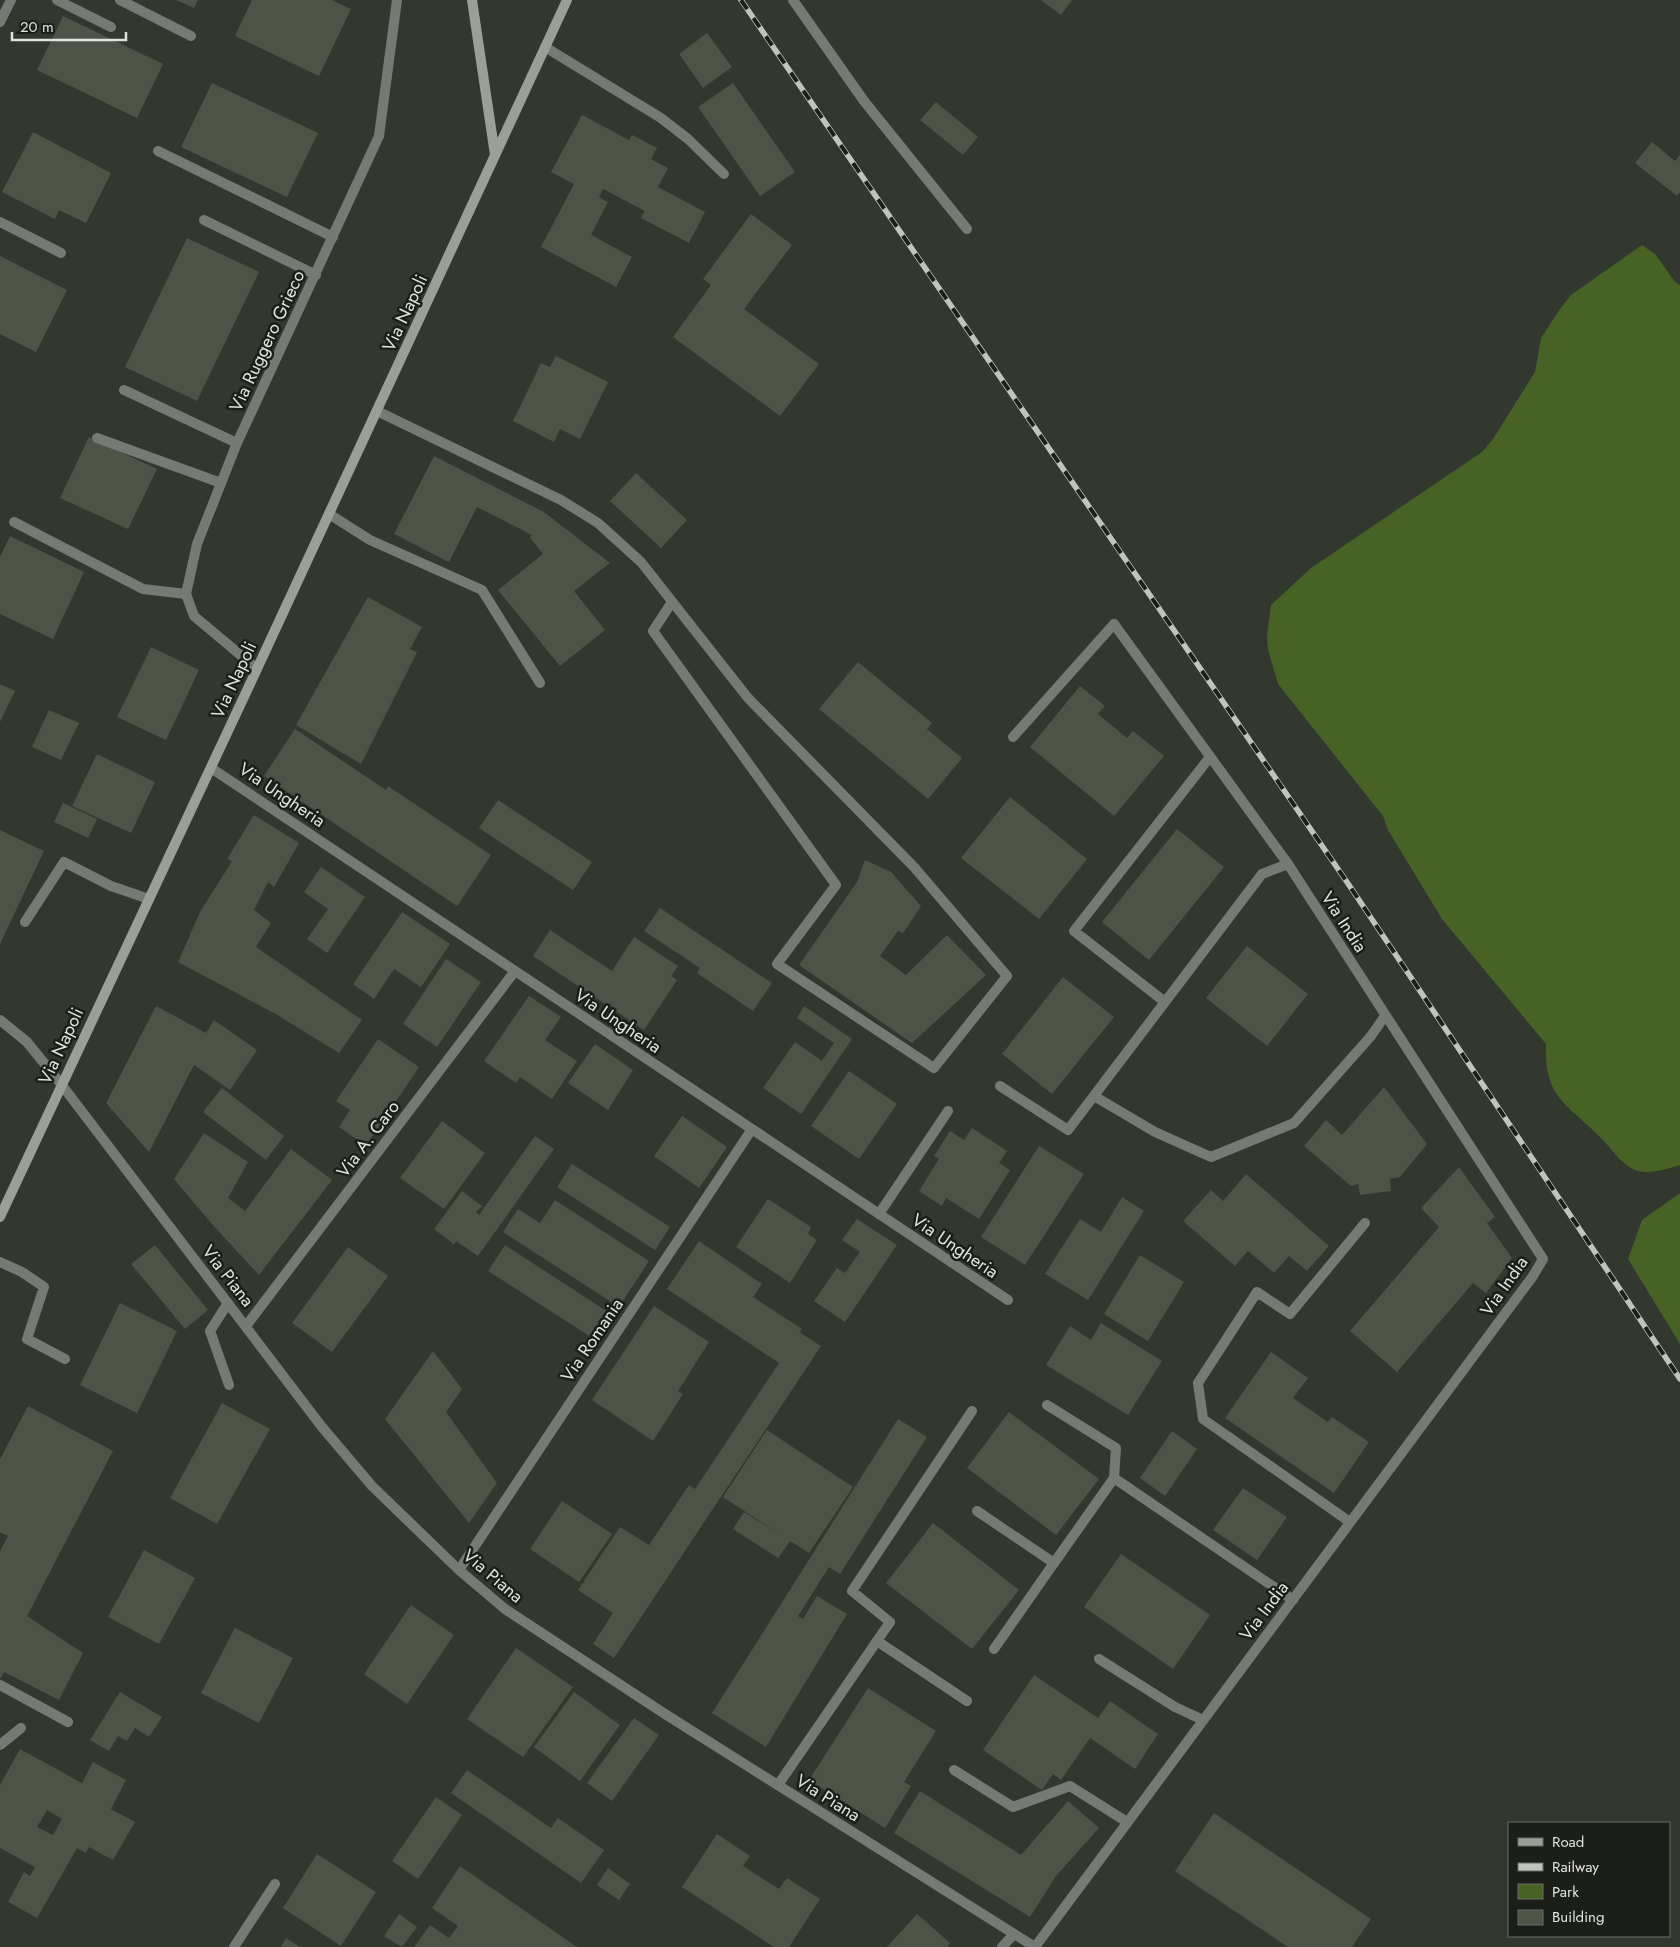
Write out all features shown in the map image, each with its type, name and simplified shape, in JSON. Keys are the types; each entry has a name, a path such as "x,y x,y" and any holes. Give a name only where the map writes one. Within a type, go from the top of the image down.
{"main road":[{"path":"472,0 495,156"},
{"name":"Via Napoli","path":"0,1217 211,768 566,0"}],"street":[{"path":"0,22 11,0"},
{"path":"57,0 110,28"},
{"path":"120,0 191,36"},
{"name":"Via Ruggero Grieco","path":"186,594 197,544 237,443 380,136 397,0"},
{"path":"793,0 864,101 967,229"},
{"path":"545,48 660,118 688,139 724,174"},
{"path":"158,151 333,237"},
{"path":"204,220 316,275"},
{"path":"0,222 61,253"},
{"path":"124,390 237,443"},
{"path":"377,411 561,500 598,524 641,562 748,698 914,867 1007,976 934,1068 777,964 836,885 653,631 672,602"},
{"path":"97,438 221,483"},
{"path":"329,514 370,540 482,590 540,683"},
{"path":"14,522 143,589 186,594 194,616 257,669"},
{"name":"Via India","path":"1012,737 1114,624 1288,864 1542,1259 1533,1276 1035,1947"},
{"path":"1165,1002 1074,931 1210,757"},
{"name":"Via Ungheria","path":"211,768 1008,1300"},
{"path":"24,922 64,862 111,886 149,899"},
{"path":"1000,1086 1068,1130 1262,874 1288,864"},
{"name":"Via A. Caro","path":"246,1326 515,971"},
{"path":"1094,1096 1155,1132 1211,1156 1294,1123 1385,1016"},
{"name":"Via Piana","path":"0,1020 27,1042 61,1084 322,1427 372,1486 459,1570 505,1609 778,1785 1035,1947"},
{"path":"878,1214 948,1111"},
{"name":"Via Romania","path":"459,1570 752,1129"},
{"path":"1350,1522 1203,1419 1198,1383 1257,1292 1290,1314 1365,1223"},
{"path":"0,1262 22,1272 44,1287 27,1339 65,1359"},
{"path":"228,1303 210,1331 230,1385"},
{"path":"994,1649 1114,1478 1116,1448 1047,1405"},
{"path":"778,1785 890,1622 852,1591 972,1411"},
{"path":"1114,1478 1293,1600"},
{"path":"977,1511 1054,1563"},
{"path":"877,1641 967,1701"},
{"path":"1099,1659 1175,1707 1203,1720"},
{"path":"0,1685 68,1722"},
{"path":"0,1744 21,1728"},
{"path":"954,1770 1013,1807 1070,1786 1127,1822"},
{"path":"234,1947 275,1884"},
{"path":"1002,1947 1014,1934"}],"green space":[{"path":"1642,245 1655,254 1675,282 1680,285 1680,1165 1651,1172 1635,1170 1624,1163 1559,1098 1549,1077 1546,1062 1546,1044 1442,919 1388,830 1383,816 1278,684 1268,650 1267,635 1271,605 1311,568 1482,452 1493,439 1535,372 1541,338 1560,309 1571,295"},
{"path":"1680,1193 1680,1344 1628,1259 1642,1220"}],"building":[{"path":"176,0 198,0 194,8"},
{"path":"252,0 332,0 351,9 319,76 235,36"},
{"path":"1041,0 1072,0 1061,15"},
{"path":"63,16 163,64 137,118 37,70"},
{"path":"707,33 732,67 703,88 679,54"},
{"path":"212,83 318,133 287,197 181,147"},
{"path":"733,83 795,172 760,196 698,107"},
{"path":"936,102 978,137 963,155 920,120"},
{"path":"582,115 629,140 632,135 657,148 651,159 668,168 658,187 705,212 689,243 641,218 645,211 603,189 599,197 608,202 591,235 632,257 616,287 541,247 574,184 551,172"},
{"path":"33,132 111,173 86,223 59,210 55,219 2,192"},
{"path":"1652,142 1675,161 1680,155 1680,192 1677,196 1635,163"},
{"path":"751,214 792,245 744,309 819,364 780,416 673,337 711,285 703,279"},
{"path":"187,238 259,272 197,401 125,367"},
{"path":"0,256 67,290 36,352 0,334"},
{"path":"556,356 608,382 580,439 560,429 554,442 513,421 541,363 550,367"},
{"path":"89,437 157,469 128,529 60,498"},
{"path":"434,456 544,512 610,563 574,591 605,630 560,666 498,590 543,554 530,538 532,535 477,507 449,562 394,534"},
{"path":"636,473 687,520 661,548 610,501"},
{"path":"10,536 84,572 53,639 0,614 0,557"},
{"path":"368,597 422,627 410,649 417,652 361,764 296,725"},
{"path":"151,647 199,670 166,740 117,717"},
{"path":"858,662 932,723 927,729 962,758 928,799 819,709"},
{"path":"0,684 15,691 0,722"},
{"path":"1080,686 1105,706 1098,714 1127,738 1133,731 1164,756 1114,816 1030,747"},
{"path":"49,710 79,723 61,760 32,747"},
{"path":"295,729 386,790 388,786 491,855 457,906 264,776"},
{"path":"97,754 155,782 131,833 72,806"},
{"path":"1010,797 1087,859 1039,919 961,858"},
{"path":"498,800 592,862 573,890 479,828"},
{"path":"63,803 97,819 88,838 54,822"},
{"path":"254,815 299,843 274,887 268,882 254,910 271,923 256,947 362,1020 339,1053 274,1013 178,962 200,912 232,861 227,859"},
{"path":"1177,829 1224,867 1149,960 1102,922"},
{"path":"0,830 44,851 0,944"},
{"path":"865,860 891,872 921,906 903,933 898,931 880,956 906,975 947,935 986,975 912,1043 799,965 857,882"},
{"path":"321,867 365,897 327,953 307,939 328,909 304,892"},
{"path":"660,908 772,983 753,1011 697,973 700,968 644,931"},
{"path":"402,912 450,944 421,987 394,969 374,999 353,984"},
{"path":"550,930 612,971 634,937 678,966 671,976 677,980 644,1030 533,956"},
{"path":"1247,946 1308,994 1267,1046 1206,998"},
{"path":"446,959 481,982 437,1047 403,1024"},
{"path":"1063,977 1114,1017 1052,1094 1002,1054"},
{"path":"529,996 561,1017 545,1040 577,1061 552,1099 520,1077 516,1083 484,1061"},
{"path":"156,1006 206,1033 214,1020 257,1050 230,1090 194,1065 149,1152 106,1103"},
{"path":"804,1006 852,1039 801,1114 763,1088 795,1042 822,1061 834,1043 797,1018"},
{"path":"378,1039 419,1067 366,1146 339,1127 350,1110 336,1101"},
{"path":"595,1044 633,1070 608,1110 568,1083"},
{"path":"849,1071 897,1104 859,1159 811,1126"},
{"path":"1384,1087 1427,1144 1400,1177 1390,1179 1391,1191 1360,1195 1358,1184 1351,1186 1304,1146 1326,1120 1342,1135"},
{"path":"222,1088 284,1136 266,1160 203,1112"},
{"path":"682,1116 727,1147 699,1188 654,1156"},
{"path":"442,1121 485,1153 444,1209 400,1178"},
{"path":"972,1128 1007,1151 999,1163 1010,1170 979,1219 946,1198 942,1206 919,1191 939,1159 934,1156 950,1131 964,1140"},
{"path":"204,1133 248,1162 228,1198 245,1211 291,1149 332,1180 259,1275 174,1179"},
{"path":"535,1136 554,1149 478,1256 456,1241 454,1244 434,1229 462,1191 482,1206 476,1212 479,1215"},
{"path":"1039,1146 1084,1174 1025,1265 981,1237"},
{"path":"572,1164 670,1227 655,1250 557,1187"},
{"path":"1459,1167 1495,1217 1487,1223 1512,1258 1486,1293 1473,1283 1397,1372 1350,1331 1439,1227 1421,1208"},
{"path":"1246,1174 1329,1246 1307,1271 1289,1256 1274,1273 1248,1251 1235,1266 1183,1221 1211,1190 1223,1201"},
{"path":"1122,1197 1144,1211 1088,1300 1045,1274 1080,1219 1101,1232"},
{"path":"768,1199 811,1227 808,1234 817,1240 790,1283 736,1247"},
{"path":"555,1200 649,1261 619,1307 503,1232 518,1209 540,1223"},
{"path":"857,1219 897,1245 845,1322 814,1301 837,1268 845,1273 860,1252 842,1240"},
{"path":"699,1241 762,1284 753,1297 802,1329 799,1332 821,1346 614,1658 593,1644 613,1613 578,1590 620,1527 649,1545 689,1485 695,1489 779,1363 667,1289"},
{"path":"155,1245 208,1310 185,1329 131,1264"},
{"path":"505,1245 611,1314 594,1339 488,1271"},
{"path":"348,1247 388,1276 332,1352 292,1323"},
{"path":"1140,1255 1184,1282 1148,1341 1104,1314"},
{"path":"120,1303 177,1331 137,1413 80,1385"},
{"path":"654,1306 709,1342 678,1391 683,1394 653,1441 592,1400"},
{"path":"1101,1323 1162,1361 1128,1415 1046,1365 1070,1326 1091,1340"},
{"path":"433,1351 462,1389 446,1412 497,1483 469,1523 385,1419"},
{"path":"1271,1352 1308,1378 1293,1398 1328,1422 1332,1417 1369,1442 1334,1493 1225,1418"},
{"path":"222,1403 270,1429 217,1524 170,1498"},
{"path":"28,1406 113,1451 27,1616 83,1653 59,1700 4,1672 0,1679 0,1551 8,1536 0,1532 0,1459"},
{"path":"1009,1412 1099,1479 1056,1535 967,1468"},
{"path":"898,1419 927,1437 840,1574 829,1567 798,1616 803,1619 817,1596 847,1614 766,1747 712,1713"},
{"path":"767,1430 853,1487 809,1553 790,1541 778,1558 733,1529 744,1512 779,1534 723,1497"},
{"path":"1172,1431 1197,1449 1165,1496 1140,1478"},
{"path":"1243,1488 1287,1517 1257,1560 1213,1530"},
{"path":"562,1501 612,1534 579,1582 530,1549"},
{"path":"933,1523 1019,1590 972,1649 886,1583"},
{"path":"144,1550 195,1578 159,1644 108,1617"},
{"path":"1121,1554 1210,1615 1173,1669 1084,1607"},
{"path":"411,1605 454,1635 407,1704 364,1674"},
{"path":"235,1628 293,1658 259,1723 201,1693"},
{"path":"516,1648 573,1687 523,1757 467,1719"},
{"path":"1034,1675 1098,1718 1110,1701 1158,1734 1135,1769 1090,1738 1061,1780 1053,1774 1042,1790 983,1750"},
{"path":"868,1688 936,1731 904,1782 911,1786 885,1828 809,1780"},
{"path":"120,1692 162,1717 149,1737 135,1728 127,1741 118,1736 109,1751 90,1740"},
{"path":"574,1692 620,1725 580,1781 534,1747"},
{"path":"634,1718 659,1735 612,1801 587,1783"},
{"path":"20,1749 82,1783 93,1762 126,1780 111,1809 135,1822 113,1860 89,1847 86,1853 77,1848 37,1918 8,1902 24,1872 30,1876 35,1867 0,1848 0,1785","holes":["47,1810 62,1819 53,1835 37,1827"]},
{"path":"467,1770 551,1828 558,1818 604,1850 581,1883 451,1793"},
{"path":"920,1791 1021,1855 1068,1801 1099,1828 1056,1876 1030,1917 894,1833"},
{"path":"436,1797 462,1815 418,1879 392,1861"},
{"path":"1214,1813 1371,1919 1352,1947 1288,1947 1175,1871"},
{"path":"717,1834 750,1856 743,1866 779,1889 787,1878 820,1899 789,1947 774,1947 682,1887"},
{"path":"317,1854 376,1892 341,1946 283,1908"},
{"path":"460,1866 577,1947 414,1947 430,1925 449,1938 458,1926 432,1908"},
{"path":"608,1868 630,1884 619,1900 597,1885"},
{"path":"399,1914 417,1927 402,1947 384,1936"},
{"path":"917,1914 950,1943 947,1947 887,1947"},
{"path":"286,1938 300,1947 281,1947"}],"railway":[{"path":"741,0 1349,885 1680,1379"}]}
